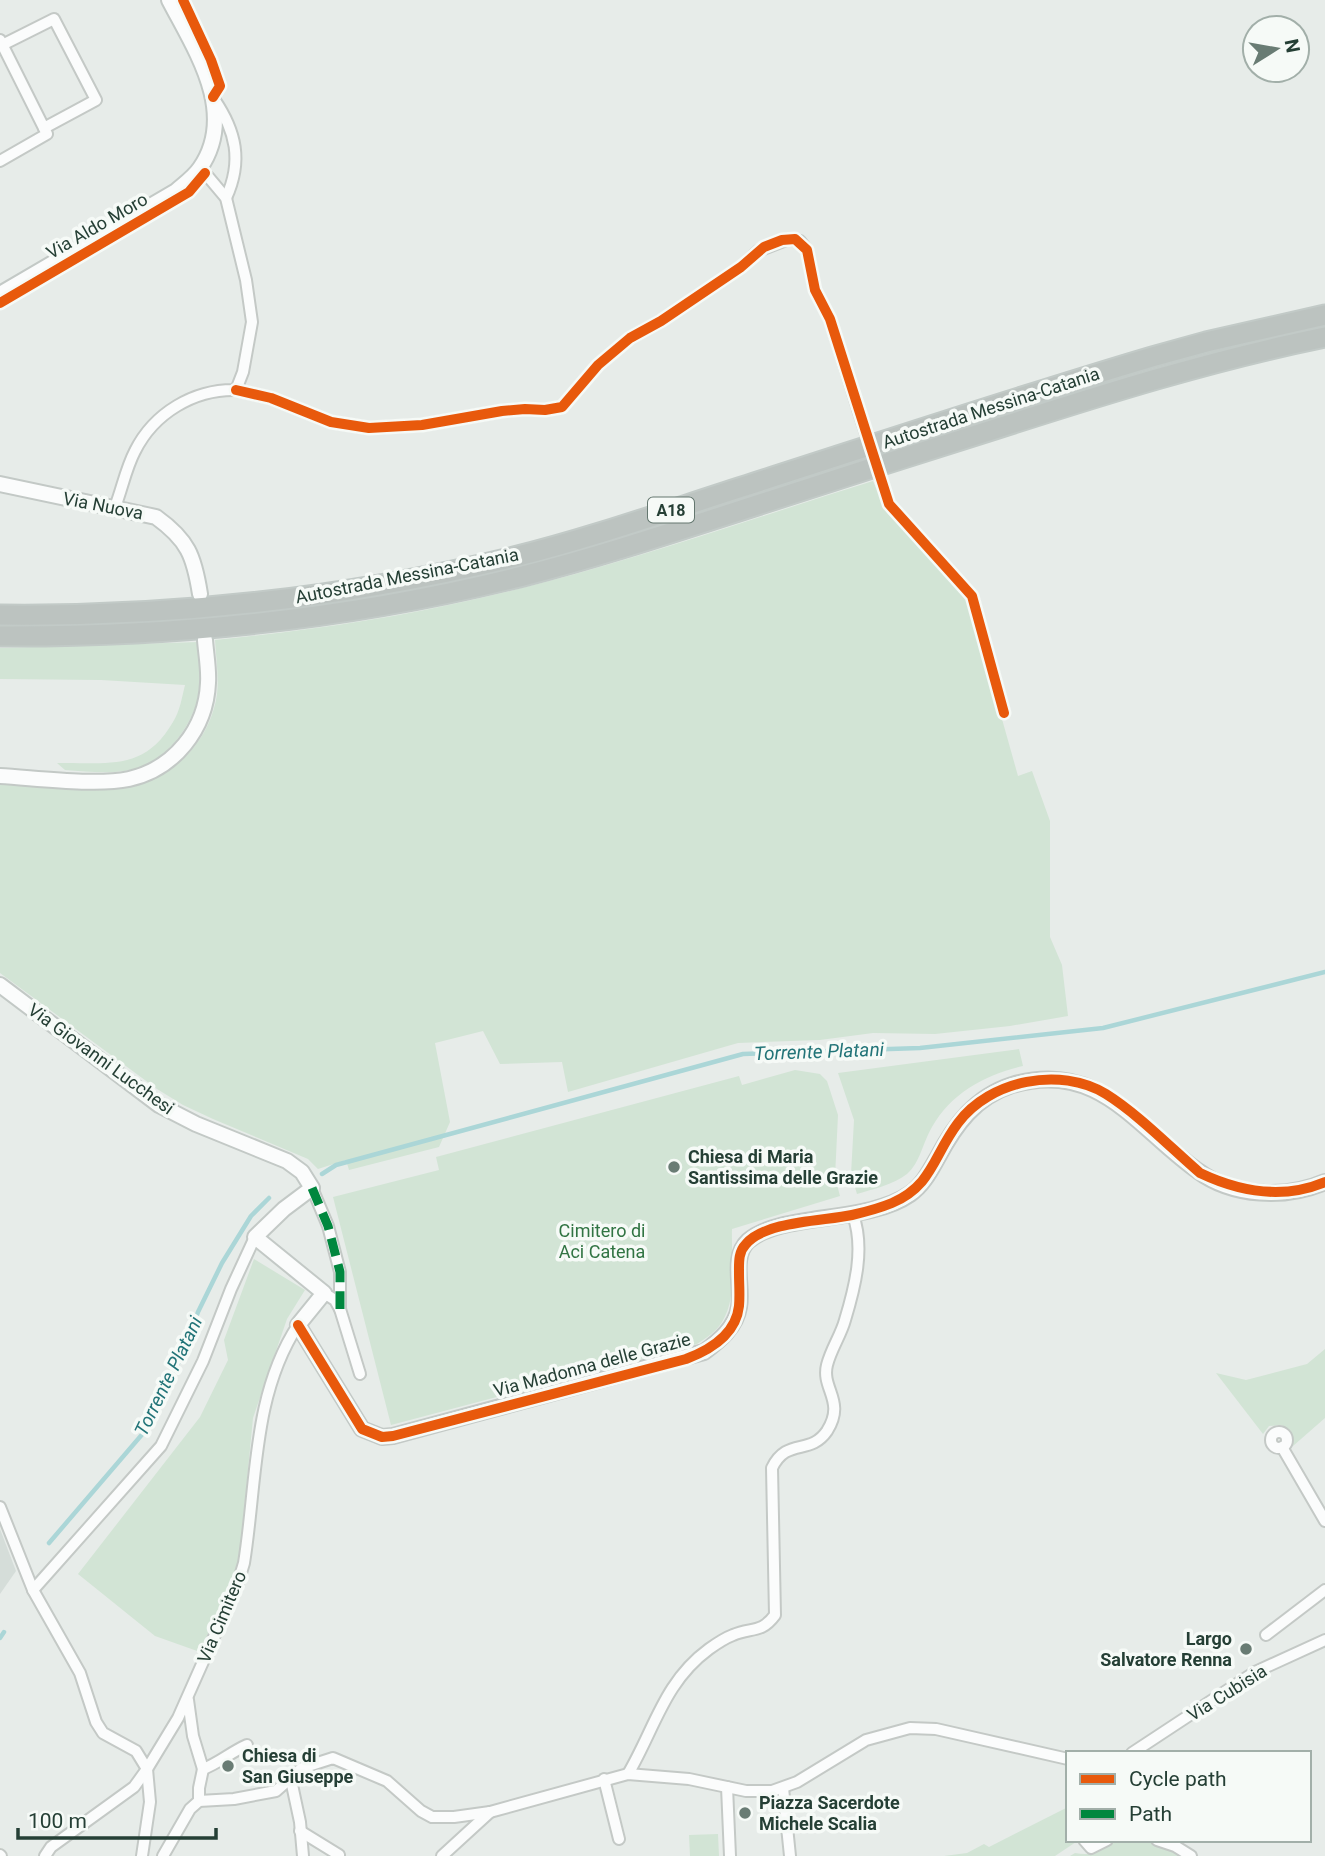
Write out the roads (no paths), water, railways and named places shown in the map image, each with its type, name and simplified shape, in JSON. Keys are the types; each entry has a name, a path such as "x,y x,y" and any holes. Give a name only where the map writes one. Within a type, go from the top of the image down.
{"highway":[{"name":"Autostrada Messina-Catania","path":"0,615 134,613 227,607 364,588 471,567 608,530 1152,357 1325,315"},
{"name":"Autostrada Messina-Catania","path":"0,636 112,635 229,628 381,607 476,587 614,551 1158,377 1325,337"}],"street":[{"name":"Via Aldo Moro","path":"0,294 176,191 200,167 214,135 216,118 213,97 202,64 172,0"},
{"path":"0,161 47,134 1,43 54,19 96,100 44,128"},
{"path":"213,97 226,116 235,147 234,179 226,198"},
{"path":"200,167 226,198 246,280 252,322 243,372 236,390"},
{"path":"115,507 134,453 147,430 170,409 191,399 220,390 236,390 271,398 331,422 369,428 422,425 502,411 562,407 598,365 631,338 741,267 758,251 789,239 800,241 807,250 815,290 830,319 889,504 972,596 1004,713"},
{"name":"Via Nuova","path":"0,484 156,517 186,543 195,564 200,594"},
{"path":"0,776 99,781 127,779 154,770 178,753 194,733 204,710 208,682 205,640"},
{"name":"Via Giovanni Lucchesi","path":"0,985 159,1105 196,1124 287,1161 302,1172 312,1188"},
{"name":"Via Madonna delle Grazie","path":"298,1325 362,1429 382,1437 686,1359 704,1352 720,1341 734,1322 739,1307 740,1253 746,1243 768,1231 853,1215 908,1196 921,1184 957,1124 967,1113 996,1092 1012,1085 1032,1082 1072,1082 1105,1093 1200,1173 1226,1184 1278,1194 1325,1182"},
{"path":"33,1590 160,1446 203,1361 255,1237 284,1209 312,1188 328,1226 340,1272 340,1309"},
{"path":"628,1774 679,1675 709,1648 733,1634 757,1630 768,1625 775,1615 772,1468 778,1456 788,1450 819,1441 832,1421 835,1409 826,1374 827,1364 845,1320 855,1277 859,1250 858,1231 853,1215"},
{"path":"255,1237 335,1300 360,1374"},
{"name":"Via Cimitero","path":"45,1856 51,1847 134,1787 178,1718 238,1583 244,1563 263,1409 286,1344 324,1293"},
{"path":"1282,1447 1325,1521"},
{"path":"0,1507 33,1590 79,1673 96,1723 103,1732 135,1751 147,1769 150,1802 142,1856"},
{"path":"1266,1635 1325,1590"},
{"name":"Via Cubisia","path":"1135,1751 1255,1672 1325,1640"},
{"path":"187,1698 193,1736 203,1769 198,1788 200,1801"},
{"path":"163,1856 190,1809 200,1801 262,1795 276,1791 302,1768 333,1758 387,1781 421,1811 432,1817 489,1812 628,1774 689,1779 763,1792 783,1788 866,1740 910,1728 936,1729 1066,1759"},
{"path":"203,1769 217,1764 234,1750 247,1745"},
{"path":"604,1779 619,1839"},
{"path":"290,1780 303,1856"},
{"path":"727,1787 730,1856"},
{"path":"783,1788 790,1856"},
{"path":"442,1856 489,1812"},
{"path":"300,1831 339,1855"},
{"path":"1084,1842 1091,1848 1103,1842"},
{"path":"1163,1842 1191,1856"}],"waterway":[{"name":"Torrente Platani","path":"322,1174 336,1165 743,1054 920,1048 1103,1028 1325,972"},
{"name":"Torrente Platani","path":"49,1543 145,1431 222,1263 251,1216 269,1198"},
{"name":"Torrente Platani","path":"0,1638 4,1632"}],"place":[{"name":"Chiesa di Maria Santissima delle Grazie","path":"674,1167"},
{"name":"Largo Salvatore Renna","path":"1246,1649"},
{"name":"Chiesa di San Giuseppe","path":"228,1766"},
{"name":"Piazza Sacerdote Michele Scalia","path":"745,1813"}],"park label":[{"name":"Cimitero di Aci Catena","path":"602,1241"}]}
